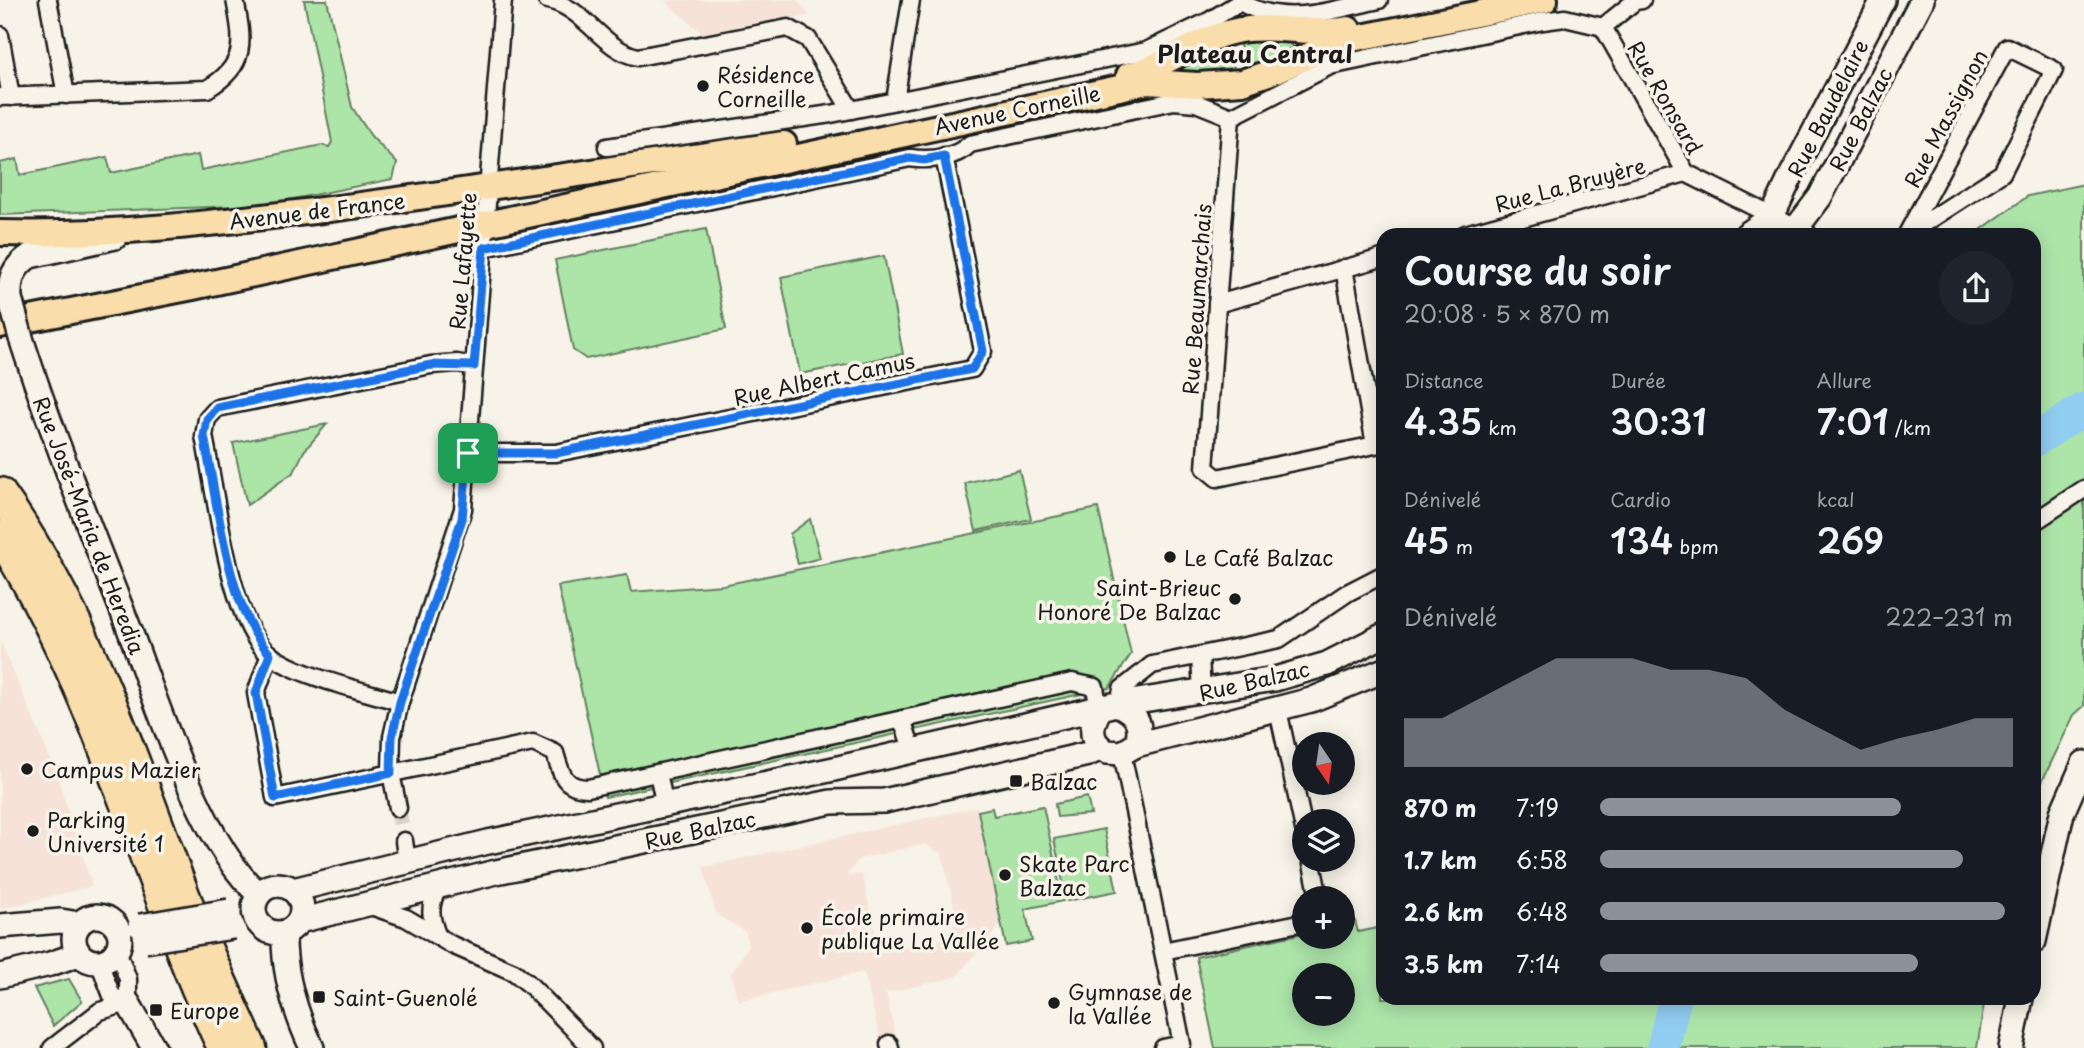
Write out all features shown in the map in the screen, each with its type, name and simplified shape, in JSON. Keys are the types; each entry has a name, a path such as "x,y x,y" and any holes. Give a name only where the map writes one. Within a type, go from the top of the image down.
{"highway":[{"path":"0,493 37,549 95,664 188,903 251,1048"},
{"path":"0,536 45,614 69,666 157,894 223,1048"}],"main road":[{"name":"Avenue Corneille","path":"489,189 830,137 1114,78 1141,72 1204,39 1240,30 1273,28 1332,32 1489,0"},
{"name":"Avenue Corneille","path":"0,325 181,290 1147,82 1198,85 1242,82 1280,69 1337,42 1545,0"},
{"name":"Avenue de France","path":"0,233 145,230 489,189"}],"street":[{"path":"48,0 66,95"},
{"path":"0,35 6,97 208,89 229,73 241,51 242,34 235,0"},
{"name":"Rue Lafayette","path":"398,808 391,773 392,737 400,702 462,519 503,0"},
{"path":"548,0 571,9 619,51 638,58 788,28 808,39 851,110"},
{"path":"895,101 911,0"},
{"name":"Avenue Corneille","path":"607,147 851,110 1146,51 1209,21 1240,1 1261,14 1302,16 1379,0"},
{"path":"484,248 910,158 924,160 944,156 962,152 970,144 1174,101 1196,103 1231,117 1330,65 1542,20 1565,18 1603,27 1635,1 1642,0"},
{"name":"Rue Baudelaire","path":"1771,226 1883,0"},
{"name":"Rue Balzac","path":"1802,228 1922,0"},
{"name":"Rue Ronsard","path":"1603,27 1686,173 1737,198 1771,226"},
{"name":"Rue Massignon","path":"1910,228 2007,47 2054,70 2002,173 1916,228"},
{"name":"Rue Beaumarchais","path":"1231,117 1205,468 1217,478 1375,444 1345,268"},
{"name":"Rue Albert Camus","path":"468,453 556,453 972,369 983,351 944,156"},
{"name":"Rue La Bruyère","path":"1487,228 1686,173"},
{"name":"Rue José-Maria de Heredia","path":"145,230 30,256 20,262 13,272 10,298 21,338 84,512 185,772 226,857 257,907"},
{"path":"1217,304 1376,260"},
{"path":"400,702 299,669 270,654 248,625 237,598 204,436 207,419 217,408 431,365 474,366"},
{"path":"2041,517 2084,489"},
{"path":"1163,1048 1182,1044 1119,749 1092,733 1122,689 1152,665 1279,639 1347,593 1376,578"},
{"name":"Rue Balzac","path":"293,890 403,861 665,806 912,749 1109,708 1202,693 1316,667 1376,639"},
{"path":"270,654 256,693 275,798 533,743 555,753 563,780 574,788 588,788 1072,682 1095,687 1109,708 1131,711 1139,723 1119,749"},
{"path":"1200,656 1202,693"},
{"name":"Rue Balzac","path":"292,927 439,887 831,802 884,801 1119,749 1278,710 1347,687 1376,674"},
{"path":"1278,710 1300,809"},
{"path":"902,719 912,749"},
{"path":"2041,909 2062,813 2084,762"},
{"path":"658,773 665,806"},
{"path":"0,976 117,944 231,919 257,907 271,886 293,890 302,904 284,957 297,1018 312,1048"},
{"path":"438,937 430,911 439,887"},
{"path":"368,905 406,918 438,937 514,972 592,1048"},
{"path":"257,907 269,932 292,927"},
{"path":"0,926 48,922 79,924 90,917 104,917 117,944 112,996 128,1003 154,1048"},
{"path":"79,924 74,939 117,944"},
{"path":"1163,951 1292,924"},
{"path":"52,1048 100,1011 128,1003"},
{"path":"2011,1048 2020,1005"}],"shaded area":[{"path":"664,0 797,0 810,15 705,36"},
{"name":"Campus Mazier","path":"0,640 57,775 92,886 0,909"},
{"name":"École primaire publique La Vallée","path":"977,807 1001,924 956,977 886,993 897,1042 882,1045 864,972 738,1001 731,974 748,946 746,932 716,914 703,867","holes":["924,844 942,854 957,919 946,938 918,945 918,950 912,951 911,946 881,953 862,939 876,936 862,874 847,876 859,859"]}],"green space":[{"path":"304,0 327,0 352,107 371,136 397,163 393,179 263,205 0,215 0,163 17,159 20,175 107,157 111,173 198,155 201,170 322,145 329,147 332,142"},
{"path":"1239,41 1289,41 1294,51 1246,73"},
{"path":"1229,43 1235,74 1183,74 1182,64"},
{"path":"2084,184 2084,706 2074,715 2041,783 2041,228 1983,228 2028,196"},
{"path":"706,229 726,329 586,359 573,350 555,260"},
{"path":"884,256 903,354 800,374 781,277"},
{"path":"327,424 304,451 294,472 247,505 233,443"},
{"path":"1019,470 1031,519 976,531 965,483"},
{"path":"1098,508 1131,654 1109,688 605,797 558,586 627,575 631,592 723,585"},
{"path":"810,519 820,558 798,564 790,534"},
{"path":"1087,797 1091,814 1057,817 1055,804"},
{"name":"Skate Parc Balzac","path":"1043,806 1063,901 1025,909 1032,941 1006,946 978,811 992,808 994,816"},
{"path":"1104,829 1117,891 1067,901 1054,839"},
{"path":"1355,921 1358,932 1376,928 1376,1005 1984,1005 1977,1048 1215,1048 1196,957 1292,936 1292,949 1355,949"},
{"path":"69,979 82,1001 53,1026 34,988"}],"waterway":[{"path":"2041,437 2084,409"},
{"path":"1663,1048 1673,1005"}],"tunnel":[{"path":"398,808 404,841"}],"place":[{"name":"Résidence Corneille","path":"703,86"},
{"name":"Le Café Balzac","path":"1170,557"},
{"name":"Saint-Brieuc Honoré De Balzac","path":"1235,599"},
{"name":"Campus Mazier","path":"27,769"},
{"name":"Balzac","path":"1016,781"},
{"name":"Parking Université 1","path":"33,831"},
{"name":"Skate Parc Balzac","path":"1005,875"},
{"name":"École primaire publique La Vallée","path":"807,928"},
{"name":"Saint-Guenolé","path":"319,997"},
{"name":"Gymnase de la Vallée","path":"1054,1003"},
{"name":"Europe","path":"156,1010"}],"district":[{"name":"Plateau Central","path":"1255,53"}],"route":[{"path":"944,156 983,351 972,369 556,453 468,453 462,519 400,702 392,737 391,773 275,798 256,693 270,654 258,642 237,598 204,436 207,419 217,408 431,365 457,363 474,366 484,248 910,158 924,160 944,156"}]}
